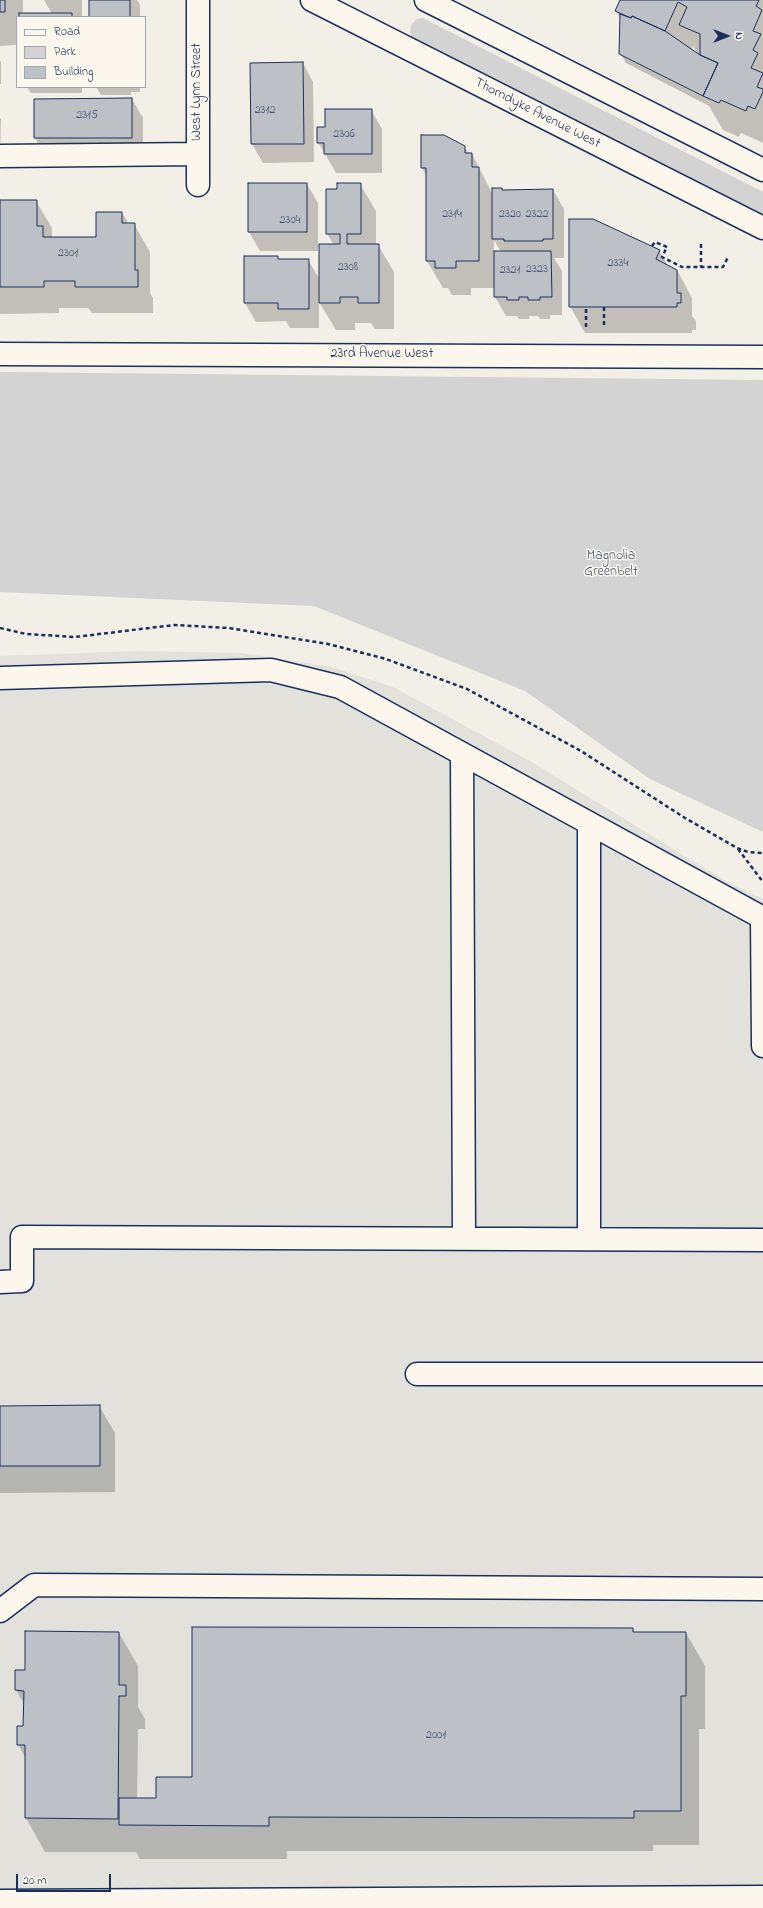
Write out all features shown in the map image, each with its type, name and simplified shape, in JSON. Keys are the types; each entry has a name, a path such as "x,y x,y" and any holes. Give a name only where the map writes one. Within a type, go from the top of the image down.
{"street":[{"name":"West Lynn Street","path":"198,0 198,185"},
{"path":"426,0 763,170"},
{"name":"Thorndyke Avenue West","path":"325,3 763,228"},
{"path":"0,156 198,154"},
{"name":"23rd Avenue West","path":"0,354 763,357"},
{"path":"0,678 271,670 340,687 762,918 763,1046"},
{"path":"462,754 464,1238"},
{"path":"589,823 589,1239"},
{"path":"0,1282 22,1282 22,1237 763,1240"},
{"path":"416,1374 763,1374"},
{"path":"0,1611 34,1585 763,1589"},
{"path":"0,1901 763,1897"}],"path":[{"path":"652,246 654,242 667,247 662,257 682,267 723,267 728,257"},
{"path":"701,244 701,267"},
{"path":"604,307 604,328"},
{"path":"586,310 586,328"},
{"path":"737,848 763,882"}],"shaded area":[{"path":"139,651 241,653 332,667 393,687 530,761 719,877 763,899 763,1908 0,1908 0,656"}],"green space":[{"path":"423,18 763,192 763,215 413,40 410,33 411,25 417,19"},
{"name":"Magnolia Greenbelt","path":"0,372 763,380 763,832 650,779 525,691 314,606 0,592"}],"building":[{"path":"0,0 5,0 5,12 0,12"},
{"path":"89,0 130,0 130,16 89,16"},
{"path":"620,0 759,0 756,6 762,10 753,31 761,34 753,50 758,53 751,68 763,73 757,87 763,89 763,92 755,109 748,106 746,111 721,100 719,103 703,96 718,63 700,55 700,34 679,25 687,7 678,2 665,31 632,16 631,18 615,11"},
{"path":"19,13 72,13 72,16 19,16"},
{"path":"620,14 631,18 632,16 665,31 700,55 718,63 703,96 619,54"},
{"path":"303,62 304,144 251,144 250,63"},
{"path":"132,98 132,138 34,138 34,99"},
{"path":"325,109 372,109 372,154 324,154 324,143 317,143 317,127 325,127"},
{"path":"421,135 444,135 465,146 465,153 472,153 472,167 479,167 479,261 456,261 456,268 435,268 435,261 426,261 426,168 421,168"},
{"path":"248,183 307,183 307,232 248,232"},
{"path":"337,183 361,183 361,234 347,234 347,244 379,244 379,303 358,303 358,297 340,297 340,303 319,303 319,244 340,244 340,234 326,234 326,189 337,189"},
{"path":"492,188 502,188 502,190 553,189 553,239 543,239 543,241 504,241 504,239 492,239"},
{"path":"0,200 37,200 37,226 43,226 43,237 96,237 96,212 122,212 122,223 135,223 135,270 138,270 138,287 75,287 75,281 44,281 44,287 0,287"},
{"path":"569,219 593,219 660,250 656,259 677,270 677,293 681,293 681,303 677,303 677,307 569,307"},
{"path":"494,251 551,251 552,297 540,297 540,300 528,300 528,297 519,297 519,300 507,300 507,297 494,297"},
{"path":"244,256 278,256 278,259 309,259 309,309 278,309 278,303 244,303"},
{"path":"100,1405 100,1466 0,1466 0,1406"},
{"path":"192,1627 633,1628 633,1632 686,1632 686,1696 681,1696 681,1811 634,1811 634,1818 269,1817 269,1826 119,1825 119,1798 156,1798 156,1777 192,1777"},
{"path":"25,1631 119,1632 119,1685 126,1685 126,1696 119,1696 118,1819 25,1818 25,1745 17,1745 17,1726 23,1726 24,1691 15,1690 15,1670 25,1670"}]}
